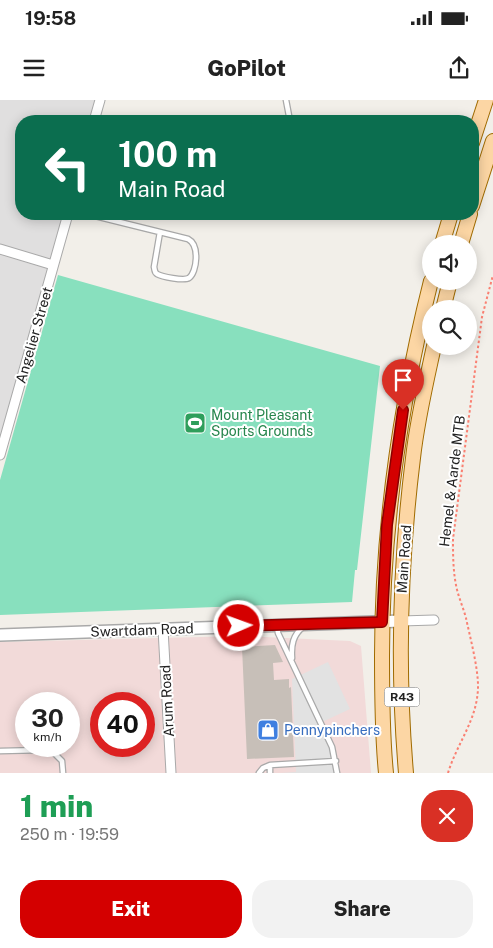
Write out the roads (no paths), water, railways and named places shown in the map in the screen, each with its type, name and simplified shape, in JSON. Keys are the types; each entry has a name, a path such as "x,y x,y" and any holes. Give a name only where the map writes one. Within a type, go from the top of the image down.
{"main road":[{"path":"479,122 486,100"},
{"path":"479,184 493,140"},
{"path":"445,235 449,220"},
{"path":"464,235 468,220"},
{"name":"Main Road","path":"386,773 382,711 382,622 387,525 399,435 412,362 429,290"},
{"name":"Main Road","path":"406,773 402,726 401,621 403,557 413,457 432,355"}],"street":[{"path":"96,115 100,100"},
{"name":"Angelier Street","path":"0,455 66,220"},
{"path":"0,249 54,265"},
{"name":"Swartdam Road","path":"0,635 434,620"},
{"name":"Arum Road","path":"164,629 171,773"}],"lane":[{"path":"286,100 289,115"},
{"path":"111,220 160,232 188,239 194,242 197,252 193,272 189,278 182,280 159,275 155,270 160,232"},
{"path":"293,664 291,649 294,638 299,630 309,624"},
{"path":"277,625 278,633 332,747 337,773"},
{"path":"0,752 52,751 62,761 63,773"},
{"path":"259,773 263,768 270,765 336,762"},
{"path":"270,765 270,773"}],"place":[{"name":"Mount Pleasant Sports Grounds","path":"195,423"},
{"name":"Pennypinchers","path":"268,730"}]}
